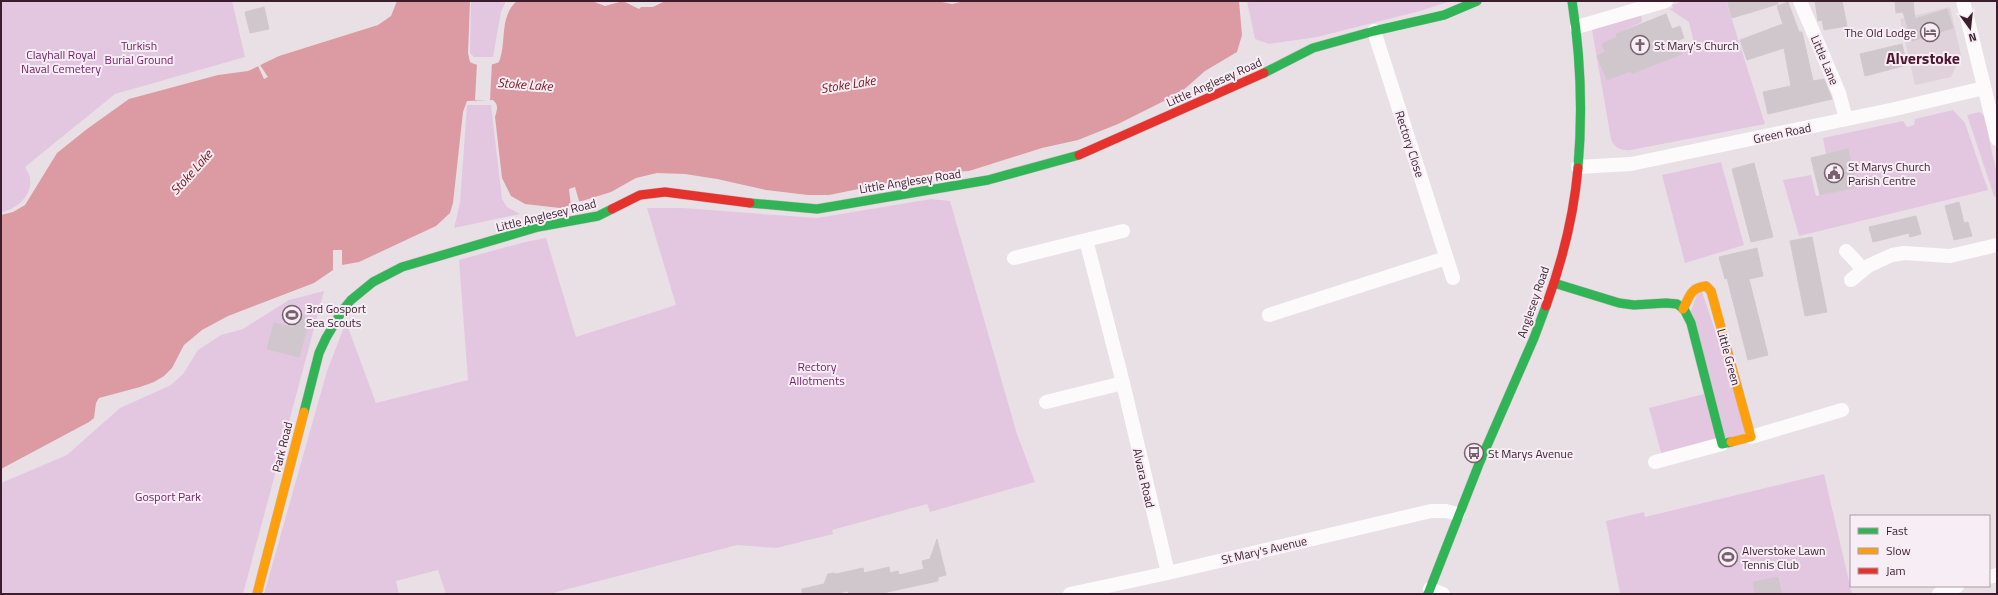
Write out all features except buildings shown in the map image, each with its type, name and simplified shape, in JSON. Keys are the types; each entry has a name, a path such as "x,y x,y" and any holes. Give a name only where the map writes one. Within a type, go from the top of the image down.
{"street":[{"name":"Little Anglesey Road","path":"343,311 364,287 381,276 402,267 538,227 598,216 648,193 665,192 789,208 822,208 976,183 1058,162 1112,142 1260,75 1313,48 1374,31 1444,15 1477,1"},
{"name":"Anglesey Road","path":"1434,592 1458,514 1535,337 1554,282 1571,217 1578,167 1581,79 1577,27 1572,1"},
{"path":"1577,27 1666,1"},
{"name":"Little Lane","path":"1800,1 1839,93 1846,119"},
{"path":"1963,1 1997,139"},
{"name":"Rectory Close","path":"1374,31 1453,278"},
{"name":"Green Road","path":"1578,167 1631,164 1846,119 1984,88"},
{"path":"1014,258 1123,231"},
{"name":"Alvara Road","path":"1086,240 1123,383 1168,573"},
{"path":"1851,280 1863,269 1880,259 1899,253 1943,256 1959,255 1997,245"},
{"path":"1846,251 1863,269"},
{"path":"1269,315 1446,258"},
{"path":"1554,282 1626,305 1642,306 1669,303 1678,305 1683,309 1691,323 1722,444"},
{"name":"Little Green","path":"1683,309 1693,290 1697,286 1706,286 1711,291 1750,437"},
{"name":"Park Road","path":"257,594 316,361 327,336 343,311"},
{"path":"1046,402 1123,383"},
{"path":"1655,462 1750,437 1842,410"},
{"name":"St Mary's Avenue","path":"1070,594 1168,573 1432,511 1446,511 1458,514"},
{"path":"1939,594 1955,587"}],"shaded area":[{"path":"1950,7 1961,55 1951,77 1915,85 1900,19"}],"green space":[{"name":"Clayhall Royal Naval Cemetery","path":"1,1 232,1 245,57 115,94 25,167 30,176 29,191 18,205 7,211 1,212"},
{"path":"471,1 506,1 501,12 493,57 474,57 470,53"},
{"path":"1247,1 1451,1 1420,11 1317,37 1269,44 1255,39"},
{"path":"1684,1 1726,1 1765,124 1631,150 1618,148 1614,145 1611,139 1592,30 1641,14 1642,22 1616,34 1633,74 1682,54 1679,46 1687,43 1689,45 1694,43 1689,22 1669,9 1673,8 1672,5"},
{"path":"467,105 491,105 502,199 507,207 520,214 454,228 460,203"},
{"path":"1953,110 1965,123 1988,190 1799,236 1783,180 1811,175 1816,196 1820,195 1826,154 1823,138 1903,121 1907,127 1914,125 1915,119"},
{"path":"1980,112 1984,116 1997,174 1997,198 1994,196 1967,115"},
{"path":"1721,162 1744,245 1685,263 1662,175"},
{"name":"Rectory Allotments","path":"931,199 950,201 1017,434 1035,482 930,512 927,504 832,530 833,534 776,548 737,545 549,594 446,594 438,570 396,581 399,594 264,594 327,371 346,322 376,403 468,380 459,260 525,242 546,238 576,337 676,305 647,208 683,208 817,218"},
{"path":"1700,286 1751,437 1663,460 1649,408 1708,393 1689,317"},
{"name":"Gosport Park","path":"324,291 243,594 1,594 1,483 67,455 120,408 171,385 183,374 198,350 221,335 243,329 289,300"},
{"name":"Alverstoke Lawn Tennis Club","path":"1824,474 1852,594 1620,594 1606,521 1644,512 1645,517"}],"water":[{"name":"Stoke Lake","path":"397,1 470,1 468,53 470,62 480,65 488,65 499,62 508,14 511,7 517,1 592,1 605,6 623,1 639,9 641,7 653,7 665,1 937,1 952,4 964,1 1239,1 1242,35 1237,52 1205,71 1180,93 1118,124 1078,140 1042,148 969,171 937,173 829,195 808,195 766,190 717,179 685,174 657,173 636,178 611,192 582,201 579,201 575,187 569,189 571,206 560,208 525,204 511,196 502,178 495,117 497,110 496,104 493,100 467,101 463,112 453,203 450,213 436,226 359,262 342,265 342,250 333,250 333,270 314,283 228,316 202,330 184,345 172,368 164,376 154,382 140,387 99,398 96,403 94,418 89,422 1,469 1,215 13,212 25,205 57,153 87,129 129,99 218,75 248,71 279,56 378,25 391,16"}],"pier":[{"path":"270,57 271,59 260,65 268,77 264,79 258,66 250,70 249,69"},
{"path":"492,62 490,101 475,100 477,63"}],"traffic: fast":[{"path":"1264,73 1313,48 1374,31 1444,15 1477,1"},
{"path":"1572,1 1579,64 1581,105 1578,168"},
{"path":"750,203 817,209 988,180 1079,155"},
{"path":"304,412 319,353 326,338 342,311 351,300 373,282 402,267 538,227 598,216 612,209"},
{"path":"1554,283 1619,303 1634,305 1666,303 1677,304 1684,309 1691,323 1722,444 1731,442"},
{"path":"1428,594 1479,464 1534,338 1546,306"}],"traffic: slow":[{"path":"1683,309 1691,293 1697,289 1706,286 1711,291 1751,437 1731,442"},
{"path":"257,594 304,412"}],"traffic: jam":[{"path":"1079,155 1264,73"},
{"path":"1546,306 1566,238 1574,203 1578,168"},
{"path":"612,209 640,195 665,192 750,203"}],"place":[{"name":"The Old Lodge","path":"1930,32"},
{"name":"St Mary's Church","path":"1640,45"},
{"name":"St Marys Church Parish Centre","path":"1834,173"},
{"name":"3rd Gosport Sea Scouts","path":"292,315"},
{"name":"St Marys Avenue","path":"1474,453"},
{"name":"Alverstoke Lawn Tennis Club","path":"1728,557"}],"district":[{"name":"Alverstoke","path":"1923,58"}],"park label":[{"name":"Turkish Burial Ground","path":"139,52"}]}
